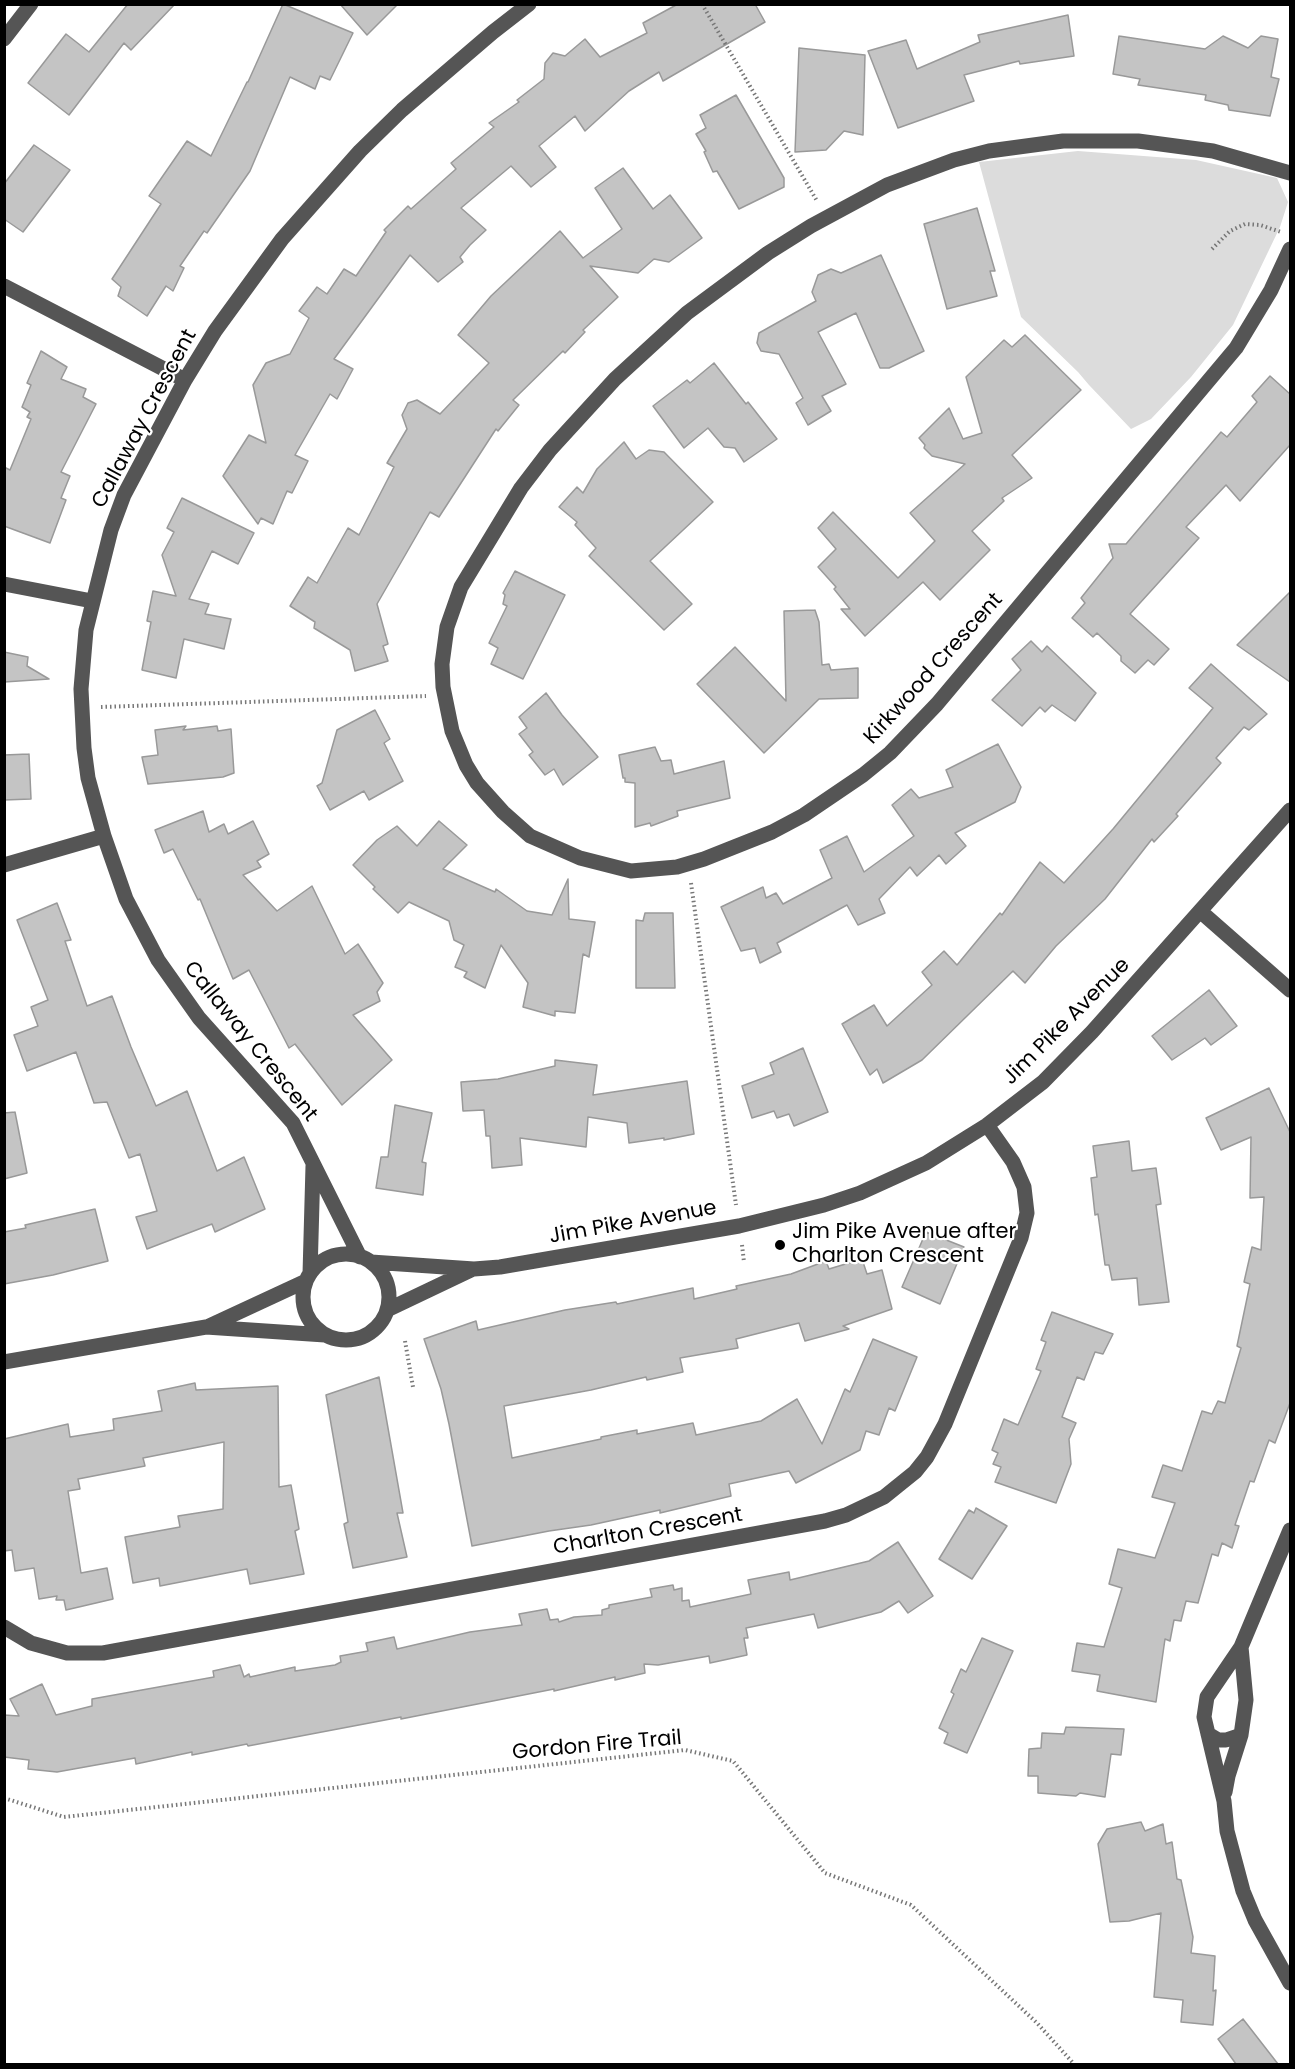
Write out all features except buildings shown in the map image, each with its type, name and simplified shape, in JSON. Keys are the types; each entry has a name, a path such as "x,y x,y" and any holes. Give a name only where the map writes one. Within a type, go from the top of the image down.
{"street":[{"path":"4,39 31,4"},
{"name":"Callaway Crescent","path":"366,1259 293,1123 198,1018 158,960 126,899 104,836 88,778 81,689 86,630 111,530 124,495 185,380 215,332 282,239 360,151 402,110 493,32 530,4"},
{"name":"Kirkwood Crescent","path":"1289,241 1271,290 1236,348 937,704 890,753 863,775 804,815 772,832 704,859 677,867 631,871 579,858 530,836 503,812 477,783 466,765 452,731 444,696 442,664 447,627 461,587 521,488 550,450 615,379 687,313 768,253 887,185 954,160 989,151 1063,141 1138,141 1203,150 1290,173"},
{"path":"4,286 185,380"},
{"path":"4,584 92,601"},
{"name":"Jim Pike Avenue","path":"366,1259 474,1269 500,1267 739,1226 824,1205 860,1193 926,1163 987,1125 1043,1082 1084,1041 1290,810"},
{"path":"4,865 104,836"},
{"path":"1200,910 1290,990"},
{"name":"Charlton Crescent","path":"4,1627 32,1643 67,1653 103,1653 825,1521 846,1515 884,1497 915,1472 927,1457 941,1432 1021,1238 1027,1213 1024,1187 1013,1162 987,1125"},
{"name":"Callaway Crescent","path":"308,1277 313,1163"},
{"path":"206,1327 308,1277 326,1259 348,1254 366,1259 381,1272 387,1284 389,1296 382,1322 362,1338 350,1341 337,1340 325,1335 315,1328 304,1306 303,1293 308,1277"},
{"name":"Jim Pike Avenue","path":"387,1310 474,1269"},
{"path":"4,1362 206,1327 325,1335"},
{"path":"1290,1530 1241,1647 1207,1697 1204,1717 1224,1801 1227,1831 1243,1891 1255,1920 1290,1983"},
{"path":"1224,1801 1228,1776 1241,1735 1245,1700 1241,1647"},
{"path":"1208,1734 1218,1740 1241,1735"}],"path":[{"path":"702,4 826,218"},
{"path":"1212,249 1230,231 1245,225 1260,225 1289,241"},
{"path":"82,707 444,696"},
{"path":"692,886 734,1189"},
{"path":"405,1341 413,1387"},
{"name":"Gordon Fire Trail","path":"4,1798 64,1817 685,1750 733,1761 825,1873 911,1905 1037,2023 1074,2064"}],"shaded area":[{"path":"1078,151 1196,160 1277,178 1288,202 1280,227 1233,325 1191,377 1151,419 1131,429 1078,372 1021,317 979,162"}],"place":[{"name":"Jim Pike Avenue after Charlton Crescent","path":"780,1245"}]}
